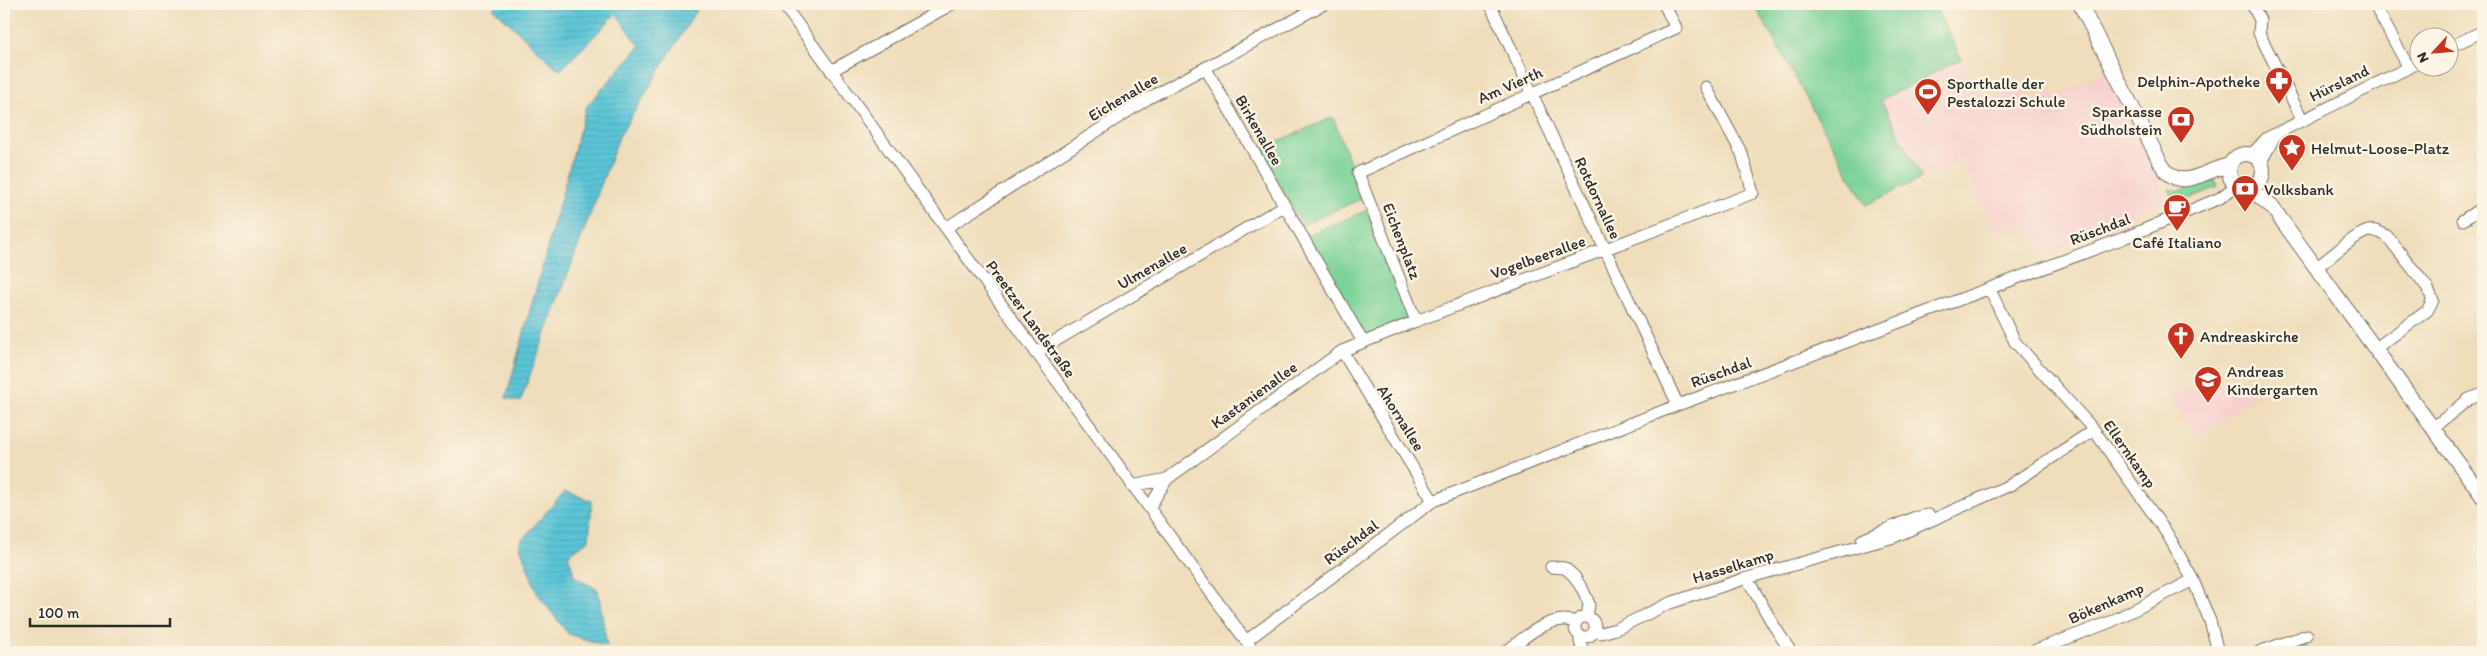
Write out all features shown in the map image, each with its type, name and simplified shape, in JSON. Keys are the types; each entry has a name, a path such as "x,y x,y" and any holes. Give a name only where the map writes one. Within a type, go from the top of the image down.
{"street":[{"name":"Preetzer Landstraße","path":"783,4 1254,652"},
{"path":"831,71 952,4"},
{"name":"Eichenallee","path":"946,228 1147,99 1324,4"},
{"name":"Rotdornallee","path":"1490,4 1678,405"},
{"name":"Am Vierth","path":"1358,172 1676,28 1664,4"},
{"path":"2080,4 2164,170 2178,180 2206,174 2241,179 2264,172 2256,159 2239,156 2241,179 2272,207 2434,427 2483,497"},
{"path":"2252,4 2260,20 2259,33 2303,121"},
{"path":"2374,4 2409,68"},
{"path":"2460,42 2483,31"},
{"name":"Hürsland","path":"2256,159 2267,138 2275,136 2409,68"},
{"name":"Birkenallee","path":"1206,69 1284,206"},
{"name":"Vogelbeerallee","path":"1364,342 1753,193 1742,154 1706,87"},
{"name":"Eichenplatz","path":"1358,172 1416,321"},
{"name":"Rüschdal","path":"1246,641 1433,501 1678,405 1990,290 2220,198 2241,179"},
{"path":"1284,206 1364,342"},
{"name":"Ulmenallee","path":"1035,353 1284,206"},
{"path":"2463,220 2483,207"},
{"path":"2317,267 2359,236 2368,231 2378,231 2387,236 2427,287 2433,300 2427,311 2376,348"},
{"name":"Ellernkamp","path":"1990,290 2015,342 2094,430 2168,535 2193,580 2210,621 2218,652"},
{"name":"Kastanienallee","path":"1132,486 1167,478 1342,352 1364,342"},
{"name":"Ahornallee","path":"1342,352 1433,501"},
{"path":"2434,427 2469,399 2483,394"},
{"name":"Hasselkamp","path":"1594,631 1601,633 1616,629 1670,603 1747,578 1894,537 1948,511 2010,485 2094,430"},
{"name":"Kastanienallee","path":"1149,508 1167,478"},
{"path":"1551,567 1565,568 1574,576 1584,592 1588,604 1587,617"},
{"path":"1747,578 1791,652"},
{"name":"Bökenkamp","path":"2031,652 2110,622 2193,580"},
{"path":"1587,617 1594,622 1594,631 1587,636 1581,636 1575,630 1576,622 1580,618 1587,617"},
{"path":"1506,652 1529,633 1561,620 1576,622"},
{"path":"2258,652 2307,635"},
{"path":"1581,636 1580,641 1583,652"}],"shaded area":[{"path":"1961,59 1983,101 2021,80 2032,102 2051,91 2055,97 2107,71 2167,198 2127,218 2129,224 2043,256 2026,221 1997,233 1960,159 1922,178 1881,100"},
{"name":"Andreas Kindergarten","path":"2205,365 2224,390 2243,378 2255,396 2198,437 2169,398 2186,386 2192,393 2200,388 2193,373"}],"green space":[{"path":"1754,4 1934,4 1961,59 1881,100 1922,178 1866,205"},
{"path":"1333,117 1363,198 1302,225 1261,149"},
{"path":"2215,180 2218,187 2176,204 2169,189 2178,191"},
{"path":"1368,210 1409,318 1366,336 1307,235"},
{"path":"2305,642 2308,652 2273,652"}],"water":[{"path":"498,4 700,4 619,137 520,402 506,398 586,107 640,46 616,14 560,71 493,8"},
{"path":"565,491 592,501 589,540 568,555 575,577 598,590 607,646 568,634 537,593 519,543"}],"place":[{"name":"Delphin-Apotheke","path":"2279,105"},
{"name":"Sporthalle der Pestalozzi Schule","path":"1928,116"},
{"name":"Sparkasse Südholstein","path":"2181,144"},
{"name":"Helmut-Loose-Platz","path":"2292,172"},
{"name":"Volksbank","path":"2245,213"},
{"name":"Café Italiano","path":"2177,232"},
{"name":"Andreaskirche","path":"2181,360"},
{"name":"Andreas Kindergarten","path":"2208,404"}]}
